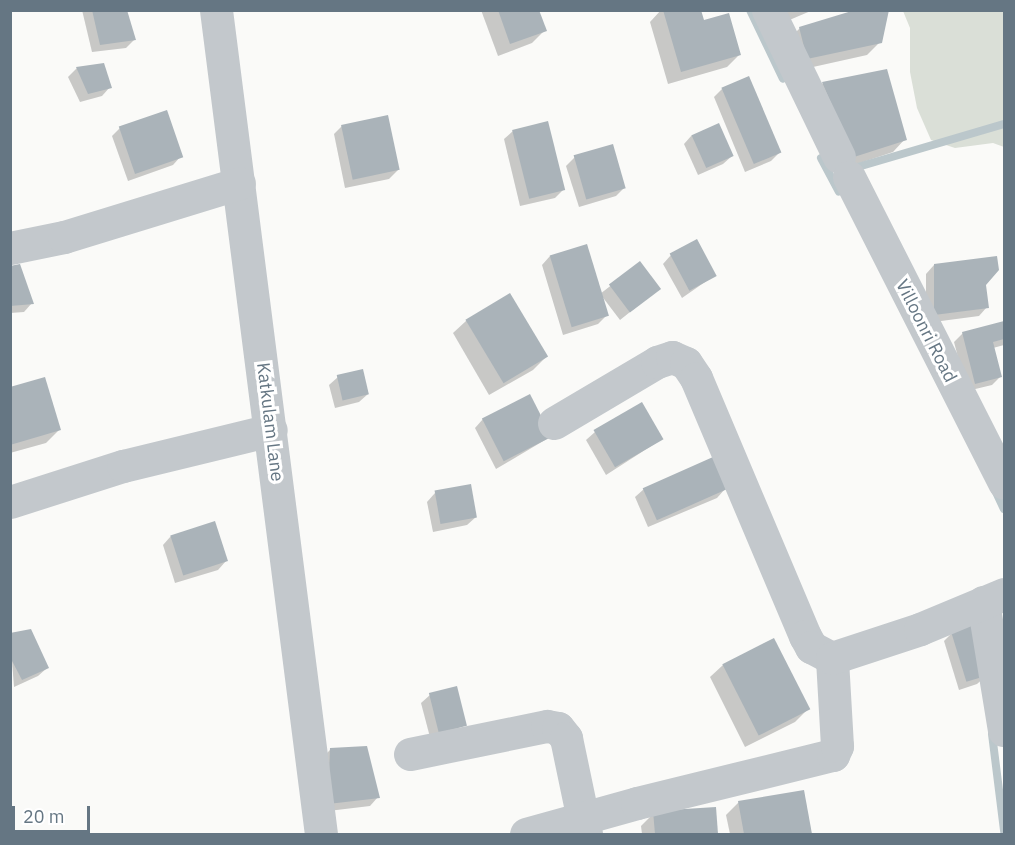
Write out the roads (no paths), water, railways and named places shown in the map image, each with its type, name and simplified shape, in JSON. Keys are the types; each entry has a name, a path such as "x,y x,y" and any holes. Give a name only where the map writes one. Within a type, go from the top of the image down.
{"street":[{"name":"Katkulam Lane","path":"216,10 321,834"},
{"name":"Villoonri Road","path":"768,10 844,167 1005,483"},
{"path":"10,248 64,237 239,183"},
{"path":"554,423 657,362 672,357 686,363 696,378 805,636 812,647 832,658 920,628 994,598 1005,730"},
{"path":"10,502 123,466 271,430"},
{"path":"526,834 585,827 833,755 837,746 832,658"},
{"path":"410,754 547,726 558,728 566,738 585,827"}],"waterway":[{"path":"750,10 783,79"},
{"path":"851,169 1004,124"},
{"path":"821,158 839,192"},
{"path":"995,490 1004,509"},
{"path":"992,734 1004,831"}]}
